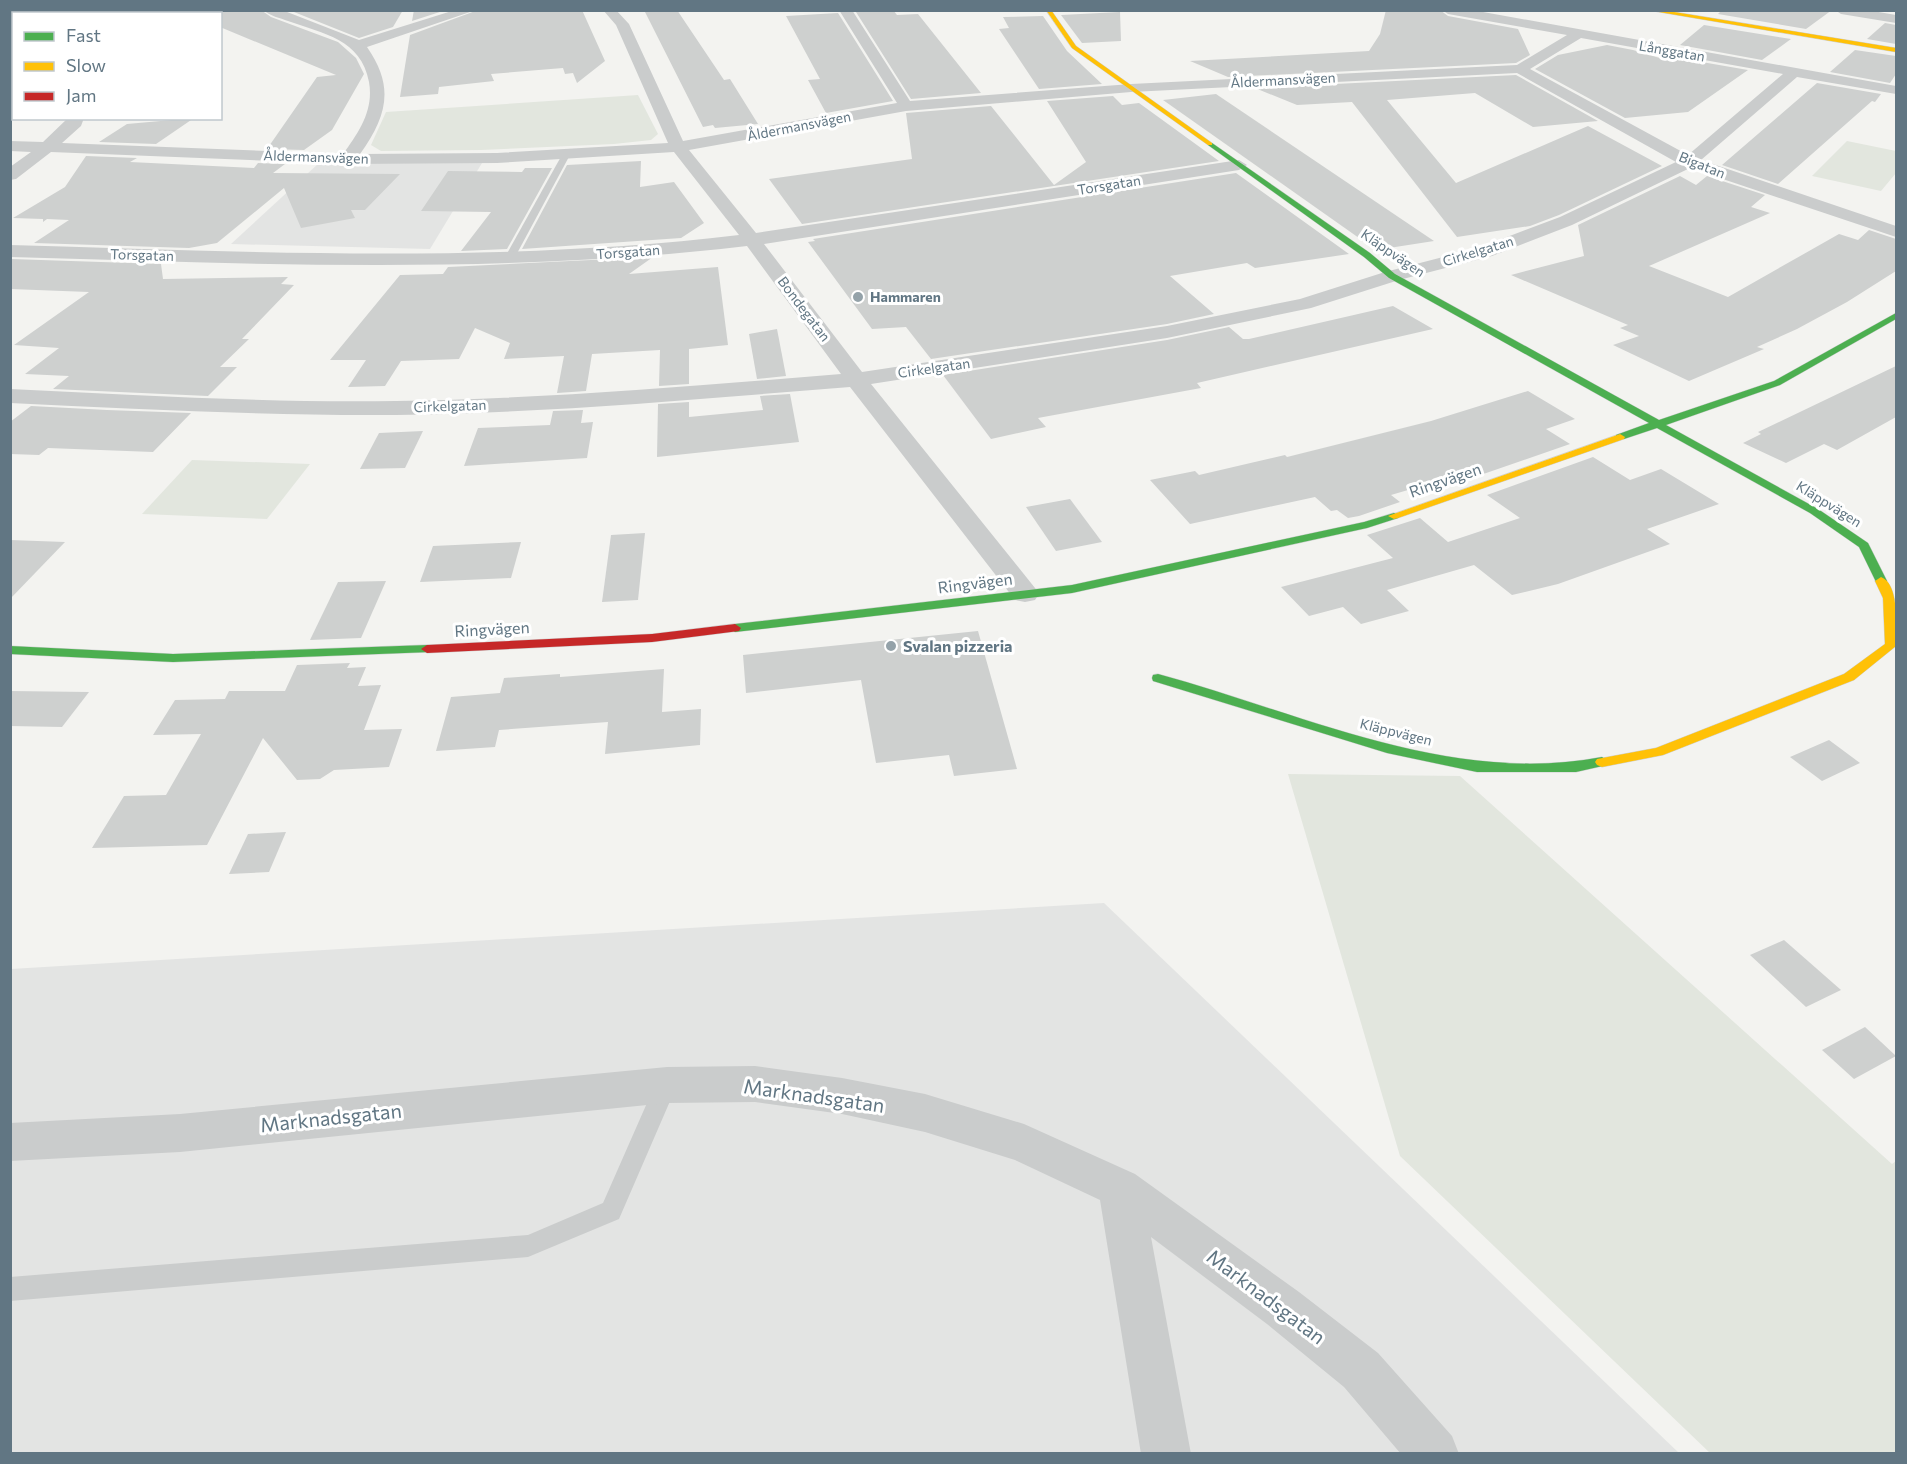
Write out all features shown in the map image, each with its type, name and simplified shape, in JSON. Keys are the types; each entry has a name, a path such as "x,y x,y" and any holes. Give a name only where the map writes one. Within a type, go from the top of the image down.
{"street":[{"path":"269,10 358,45 376,76 378,94 376,116 348,159"},
{"path":"358,45 470,10"},
{"name":"Bondegatan","path":"609,10 622,24 678,147 752,240 856,380 1025,594"},
{"path":"845,10 906,106"},
{"name":"Kläppvägen","path":"1048,10 1074,47 1367,255 1392,276 1814,511 1864,545 1889,598 1891,645 1849,677 1658,752 1576,767 1477,767 1387,748 1158,678"},
{"name":"Långgatan","path":"1448,10 1896,90"},
{"path":"1649,10 1896,50"},
{"path":"1842,10 1896,19"},
{"name":"Åldermansvägen","path":"10,146 348,159 497,158 678,147 906,106 1131,88 1520,69 1578,34"},
{"name":"Bigatan","path":"1520,69 1689,162 1896,232"},
{"name":"Cirkelgatan","path":"10,396 116,403 276,408 398,408 568,402 856,380 1167,332 1304,304 1392,276 1485,252 1566,221 1689,162 1794,72"},
{"path":"10,174 49,146 76,120"},
{"name":"Torsgatan","path":"10,251 364,261 509,259 656,251 752,240 1239,165"},
{"name":"Ringvägen","path":"10,650 173,657 452,648 652,638 1072,589 1367,525 1778,383 1896,316"},
{"name":"Marknadsgatan","path":"10,1142 180,1133 667,1085 755,1084 842,1096 925,1113 1024,1143 1120,1188 1274,1302 1361,1370 1434,1454"},
{"path":"1120,1188 1166,1454"}],"lane":[{"path":"509,259 567,153"},
{"path":"10,1289 528,1246 611,1210 667,1085"}],"shaded area":[{"path":"638,95 658,134 651,140 614,144 481,150 381,151 371,145 386,112"},
{"path":"1847,141 1896,151 1896,173 1881,191 1812,176"},
{"path":"319,163 482,163 430,249 231,244"},
{"path":"192,460 310,464 267,519 142,514"},
{"path":"1288,774 1460,776 1892,1164 1896,1161 1896,1453 1710,1453 1400,1156"},
{"path":"1104,903 1679,1453 11,1454 11,969"}],"building":[{"path":"182,10 261,10 271,17 338,42 356,58 364,74 332,130 304,150 267,149 317,77 336,75 222,28 222,12 184,12"},
{"path":"289,10 403,10 393,27 359,38"},
{"path":"414,10 446,10 412,21"},
{"path":"478,10 582,10 605,61 577,83 573,73 565,74 563,68 491,74 494,81 439,87 438,94 400,97 410,35"},
{"path":"644,10 677,10 724,80 730,79 758,124 703,127"},
{"path":"893,10 897,15 918,14 981,93 911,99 856,12"},
{"path":"1386,10 1440,10 1448,16 1518,29 1530,55 1516,63 1228,77 1190,61 1369,51 1380,34"},
{"path":"1722,10 1832,10 1806,29 1718,14"},
{"path":"1120,12 1121,41 1082,43 1061,15"},
{"path":"838,13 893,101 826,113 808,80 820,79 786,16"},
{"path":"1043,16 1067,51 1102,84 1039,89 999,29 1009,28 1003,17"},
{"path":"1885,23 1896,25 1896,44 1867,39"},
{"path":"1704,25 1791,39 1762,60 1680,45"},
{"path":"1607,45 1663,59 1667,56 1748,70 1688,112 1625,118 1535,69 1558,55"},
{"path":"1855,50 1896,56 1896,74 1890,83 1830,72"},
{"path":"1516,75 1598,121 1533,127 1475,93 1387,100 1456,183 1588,126 1662,166 1559,215 1530,226 1457,237 1352,102 1297,105 1255,88"},
{"path":"1817,83 1881,94 1875,102 1872,101 1778,184 1722,165"},
{"path":"1216,94 1434,241 1376,250 1163,100"},
{"path":"1113,96 1122,105 1139,103 1219,161 802,224 769,179 912,159 906,113 991,106 1054,185 1086,162 1047,101"},
{"path":"191,120 156,144 99,142 127,124"},
{"path":"86,156 137,158 130,162 254,168 258,163 285,164 273,173 400,174 365,210 351,210 355,218 301,228 284,188 217,243 189,248 34,243 69,220 47,219 43,222 43,219 13,218 65,187"},
{"path":"641,161 640,187 674,182 704,223 681,238 522,249 567,165"},
{"path":"525,168 552,168 507,249 461,251 491,212 421,211 448,171 522,172"},
{"path":"1236,173 1349,254 1255,268 1247,263 1170,276 1214,314 1167,324 931,359 906,327 872,329 808,242 815,241 813,239"},
{"path":"1680,176 1696,185 1707,176 1765,195 1751,207 1770,213 1649,266 1728,297 1839,234 1858,240 1869,230 1896,239 1896,271 1847,302 1757,347 1764,349 1689,381 1613,345 1639,336 1620,328 1628,325 1511,275 1584,256 1578,225"},
{"path":"653,257 629,274 718,267 728,345 689,349 689,384 659,386 660,350 592,354 586,391 557,393 564,356 504,359 510,343 475,328 459,359 401,361 385,386 348,387 366,360 330,360 400,275 443,274 448,267"},
{"path":"11,259 161,264 163,279 288,277 281,284 294,285 242,339 249,339 220,367 237,367 208,396 53,389 69,376 25,374 59,348 14,345 89,292 10,289"},
{"path":"1393,306 1433,329 1197,383 1201,388 1038,418 1046,427 991,439 943,375 1167,340 1229,327 1243,339 1249,339"},
{"path":"777,329 786,376 757,379 749,334"},
{"path":"1896,366 1896,417 1837,450 1824,444 1786,463 1743,443 1761,434 1758,432"},
{"path":"1528,391 1575,419 1546,429 1570,444 1466,480 1459,475 1391,495 1400,502 1359,516 1348,518 1337,510 1331,511 1315,497 1190,524 1150,480 1195,471 1199,475 1285,455 1287,457 1431,421"},
{"path":"790,394 799,442 657,457 658,404 689,402 689,417 763,410 760,396"},
{"path":"31,406 191,413 153,452 48,448 39,455 10,454 10,422"},
{"path":"583,410 581,423 593,422 587,458 464,466 478,428 550,425 553,411"},
{"path":"423,431 405,468 360,469 379,433"},
{"path":"1593,457 1630,480 1661,469 1719,504 1647,529 1670,544 1558,584 1512,595 1474,565 1387,590 1409,611 1361,624 1343,607 1309,616 1281,587 1393,558 1367,535 1420,518 1448,542 1520,518 1487,495"},
{"path":"1070,499 1102,542 1056,551 1026,507"},
{"path":"645,533 638,600 602,602 611,535"},
{"path":"10,540 65,542 10,599"},
{"path":"521,542 511,578 420,582 433,546"},
{"path":"386,581 361,638 310,640 338,582"},
{"path":"978,631 1017,769 954,776 949,755 876,763 861,680 746,693 743,655"},
{"path":"350,663 347,668 366,667 358,686 381,685 364,730 402,729 389,767 334,770 320,779 297,780 263,738 207,845 92,848 124,796 166,795 201,734 153,735 175,700 225,699 229,691 285,691 297,665"},
{"path":"664,669 662,712 701,709 700,745 605,754 608,722 499,730 495,747 436,751 451,697 500,693 504,678 560,674 560,677"},
{"path":"10,691 89,692 62,727 10,726"},
{"path":"1829,740 1860,763 1822,781 1790,757"},
{"path":"286,832 269,872 229,874 248,834"},
{"path":"1784,940 1841,990 1806,1007 1750,955"},
{"path":"1865,1027 1896,1056 1854,1079 1822,1050"}],"traffic: fast":[{"path":"1210,144 1367,255 1392,276 1814,511 1864,545 1881,581"},
{"path":"1620,437 1777,383 1896,316"},
{"path":"735,628 1072,589 1367,525 1394,516"},
{"path":"10,650 173,658 427,649"},
{"path":"1158,678 1387,748 1477,767 1576,767 1602,762"}],"traffic: slow":[{"path":"1048,10 1074,47 1210,144"},
{"path":"1649,10 1896,50"},
{"path":"1394,516 1620,437"},
{"path":"1602,762 1658,752 1849,677 1891,645 1889,598 1881,581"}],"traffic: jam":[{"path":"427,649 652,638 735,628"}],"place":[{"name":"Hammaren","path":"858,297"},
{"name":"Svalan pizzeria","path":"891,646"}]}
